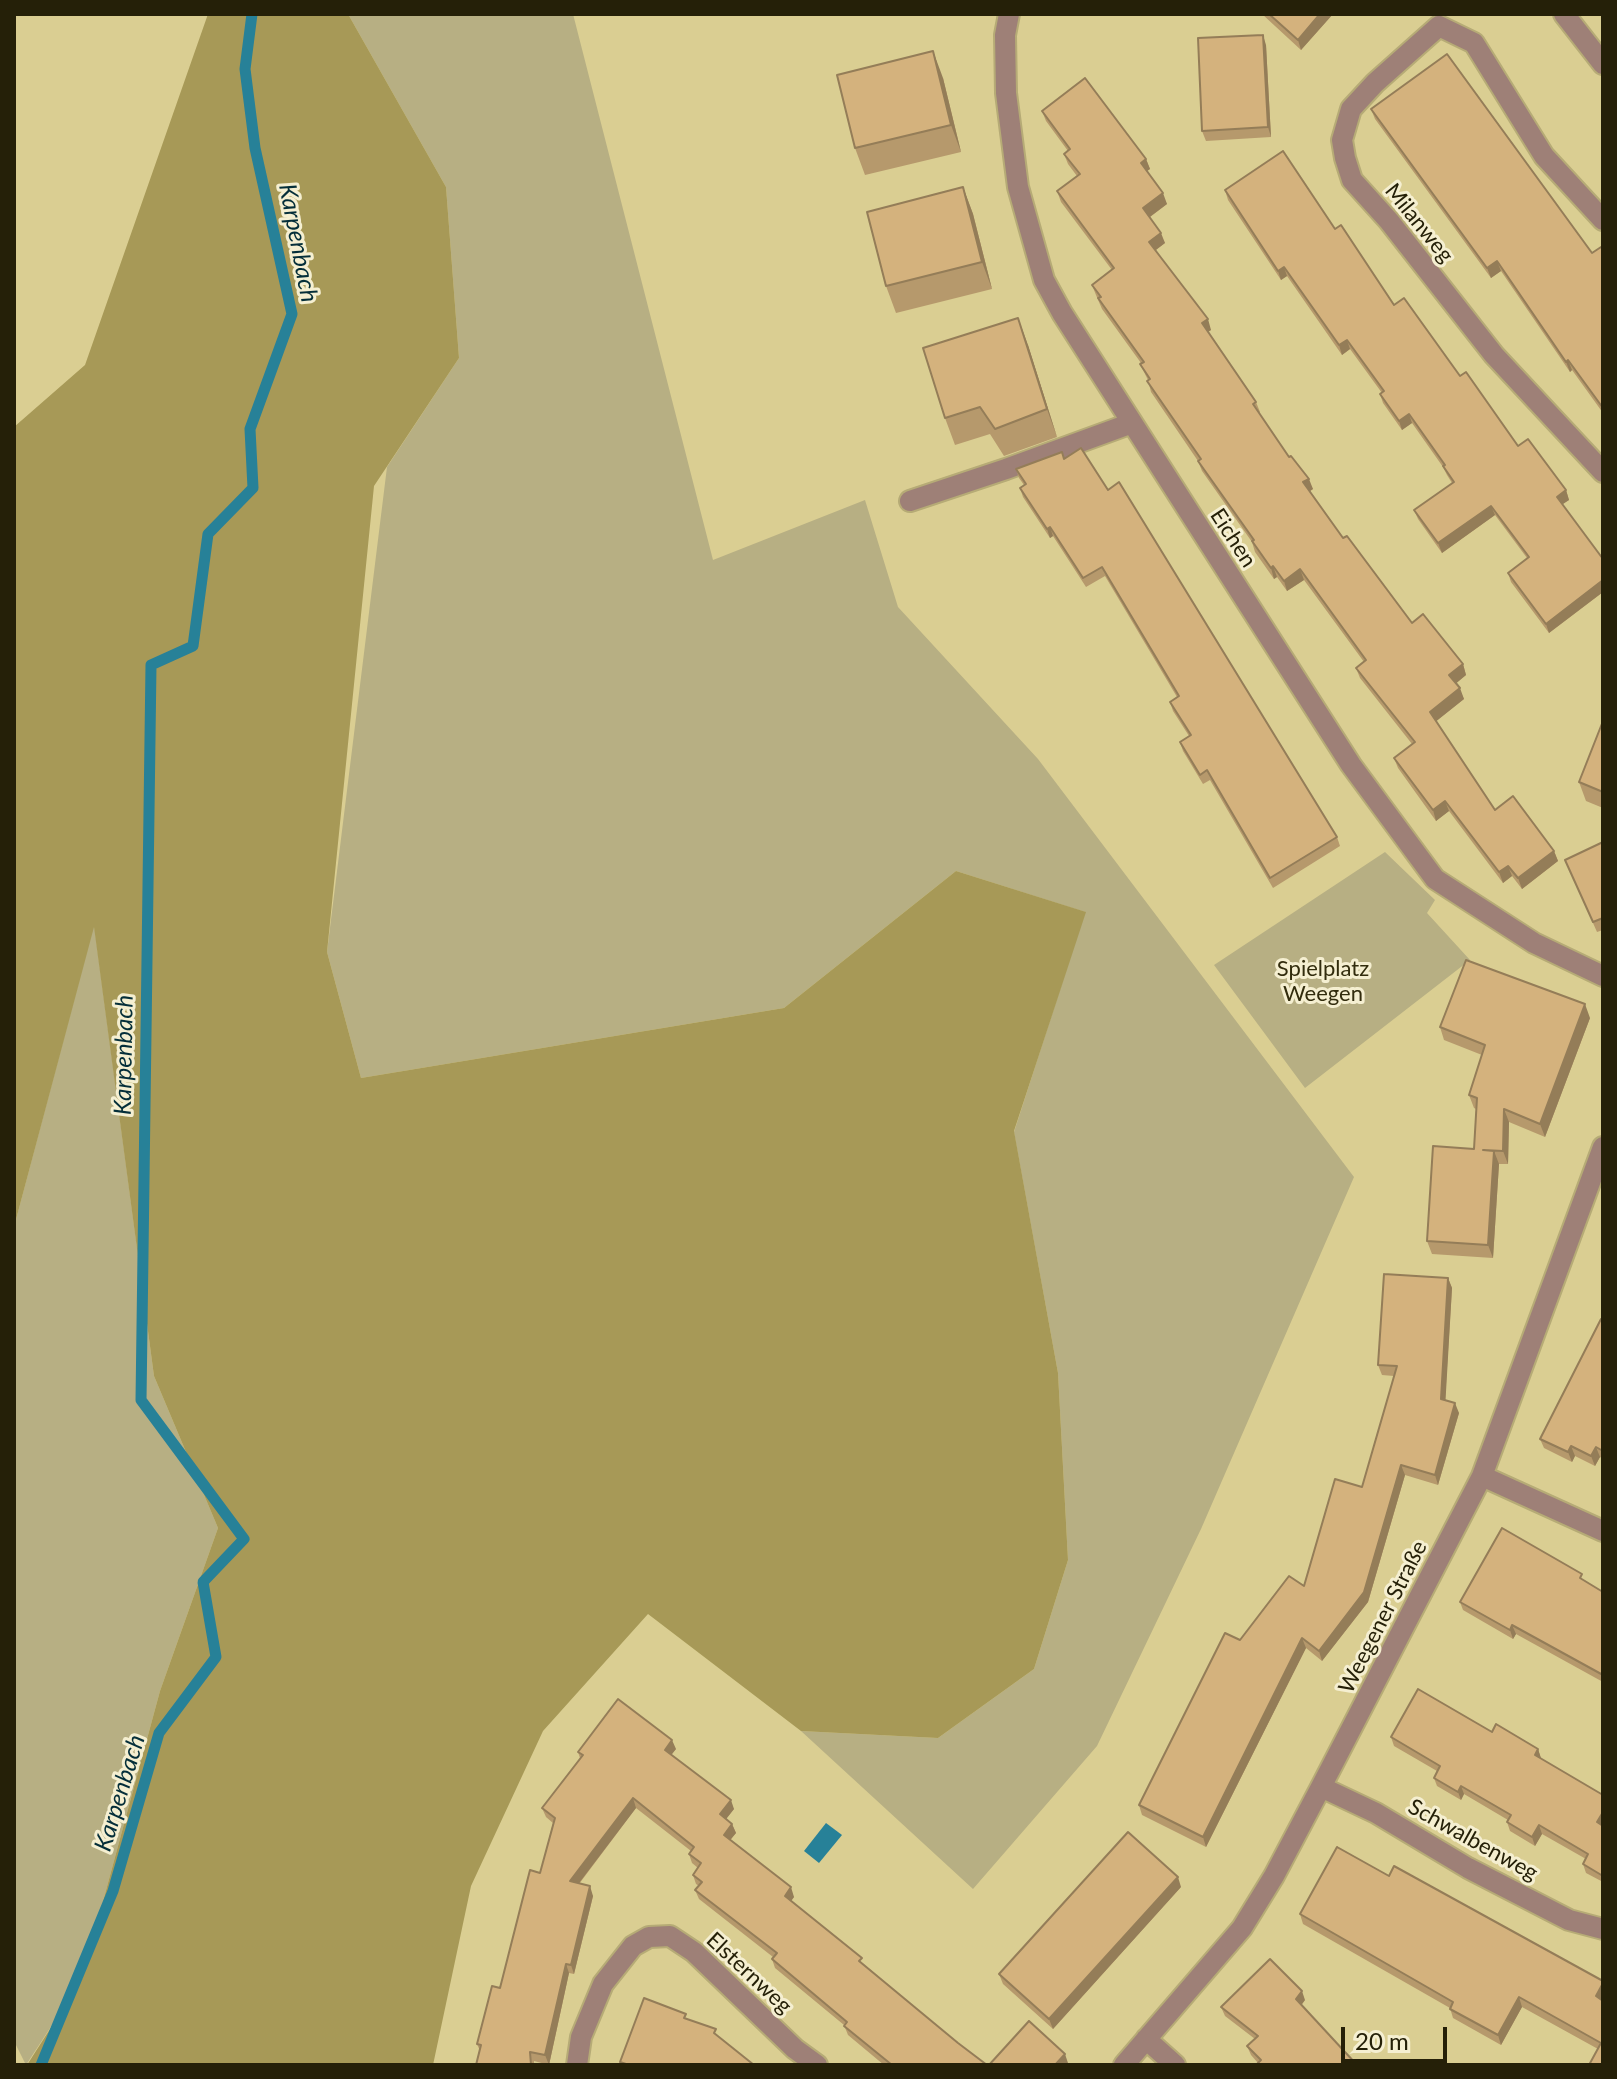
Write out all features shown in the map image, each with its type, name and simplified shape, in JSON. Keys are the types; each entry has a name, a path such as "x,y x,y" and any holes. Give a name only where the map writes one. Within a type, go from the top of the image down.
{"street":[{"name":"Eichen","path":"1009,14 1005,35 1006,93 1018,187 1044,280 1132,423 1351,765 1435,879 1534,943 1603,976"},
{"path":"1564,14 1603,64"},
{"name":"Milanweg","path":"1603,220 1544,156 1474,43 1439,26 1375,83 1351,109 1342,140 1352,180 1389,221 1494,355 1603,472"},
{"path":"910,501 1132,423"},
{"name":"Weegener Straße","path":"1124,2065 1242,1928 1274,1876 1321,1787 1482,1476 1603,1147"},
{"path":"1482,1476 1603,1531"},
{"name":"Schwalbenweg","path":"1321,1787 1376,1813 1468,1868 1569,1920 1603,1929"},
{"name":"Elsternweg","path":"577,2065 581,2037 603,1984 633,1946 649,1937 670,1936 694,1952 795,2049 817,2065"},
{"path":"1146,2039 1175,2065"}],"green space":[{"path":"348,14 573,14 713,560 865,500 898,607 1038,759 1354,1177 1201,1529 1097,1746 973,1889 801,1731 938,1738 1034,1669 1068,1560 1058,1373 1014,1132 1085,912 956,871 784,1008 361,1078 327,952 387,467 459,358 446,187"},
{"name":"Spielplatz Weegen","path":"1385,852 1435,900 1427,913 1470,960 1305,1088 1214,965"},
{"path":"94,924 154,1376 218,1528 160,1691 82,1979 26,2065 14,2041 14,1227"}],"shaded area":[{"path":"208,14 348,14 446,187 459,358 374,486 327,952 361,1078 784,1008 956,871 1086,912 1014,1131 1058,1373 1068,1560 1034,1669 938,1738 801,1731 648,1614 543,1731 471,1886 433,2065 27,2065 82,1979 160,1691 218,1528 154,1376 94,927 14,1227 14,427 85,365"}],"water":[{"path":"826,1823 842,1835 819,1863 804,1851"}],"building":[{"path":"1269,14 1320,14 1298,40"},
{"path":"1263,35 1268,127 1202,131 1198,38"},
{"path":"933,51 951,125 855,148 837,75"},
{"path":"1447,54 1592,253 1601,247 1603,250 1603,408 1568,360 1566,362 1497,261 1487,268 1371,109"},
{"path":"1085,78 1146,159 1141,163 1163,193 1143,208 1161,233 1149,242 1208,319 1202,323 1289,457 1309,479 1303,482 1343,538 1347,536 1412,623 1423,614 1463,664 1449,675 1460,688 1430,712 1495,810 1513,796 1554,851 1518,878 1508,866 1499,872 1445,801 1433,810 1394,758 1415,742 1356,668 1366,660 1300,569 1284,581 1273,566 1271,568 1147,381 1150,379 1140,364 1144,362 1098,298 1101,297 1092,285 1114,268 1057,191 1080,174 1064,154 1070,149 1042,111"},
{"path":"1283,151 1335,229 1341,225 1394,305 1404,298 1460,376 1466,372 1518,446 1528,439 1566,490 1557,497 1603,559 1603,580 1546,624 1508,573 1529,557 1491,506 1438,543 1414,510 1454,482 1445,465 1409,414 1399,421 1380,394 1384,391 1347,340 1339,345 1284,267 1278,271 1225,190"},
{"path":"963,187 982,262 886,286 867,212"},
{"path":"1018,318 1047,409 995,429 980,407 945,418 923,348"},
{"path":"1081,448 1108,490 1119,482 1337,837 1270,878 1207,770 1200,775 1180,742 1191,735 1170,702 1179,696 1102,567 1083,578 1020,488 1026,484 1016,469 1062,452 1064,459"},
{"path":"1603,721 1603,792 1579,782"},
{"path":"1603,842 1603,918 1593,922 1565,860"},
{"path":"1466,960 1585,1004 1540,1124 1504,1109 1503,1151 1483,1150 1494,1151 1488,1245 1427,1241 1433,1146 1474,1149 1477,1098 1469,1095 1485,1045 1440,1027"},
{"path":"1384,1274 1448,1278 1441,1399 1455,1403 1435,1475 1401,1465 1364,1592 1319,1651 1302,1638 1203,1837 1139,1805 1225,1633 1240,1640 1289,1576 1304,1586 1335,1479 1362,1487 1397,1366 1378,1365"},
{"path":"1601,1319 1603,1451 1596,1447 1591,1456 1571,1446 1568,1452 1540,1439"},
{"path":"1502,1528 1582,1574 1580,1578 1603,1592 1603,1675 1512,1625 1510,1630 1460,1602"},
{"path":"1418,1689 1492,1732 1496,1724 1538,1749 1535,1755 1603,1795 1603,1812 1597,1822 1603,1826 1603,1876 1583,1864 1588,1854 1539,1825 1532,1837 1507,1822 1511,1815 1461,1786 1458,1792 1434,1778 1440,1766 1391,1737"},
{"path":"618,1699 672,1740 665,1750 731,1800 720,1814 732,1824 724,1835 791,1887 785,1896 987,2065 892,2065 844,2026 847,2022 772,1959 777,1953 695,1890 702,1882 693,1875 701,1863 689,1854 694,1847 633,1798 570,1881 590,1886 571,1965 566,1964 545,2055 530,2052 531,2065 476,2065 481,2045 477,2044 492,1986 500,1988 530,1870 540,1873 555,1818 542,1808 583,1755 578,1752"},
{"path":"1128,1832 1178,1877 1049,2019 999,1974"},
{"path":"1337,1847 1389,1876 1394,1866 1603,1981 1596,1996 1603,2001 1603,2065 1589,2065 1601,2043 1519,1997 1498,2035 1450,2009 1453,2002 1300,1914"},
{"path":"1270,1959 1302,1991 1296,1999 1357,2065 1256,2065 1261,2060 1247,2046 1258,2036 1221,2007"},
{"path":"644,1998 686,2014 684,2018 716,2029 714,2033 754,2065 629,2065 620,2062"},
{"path":"1029,2021 1065,2054 1055,2065 989,2065"}],"waterway":[{"name":"Karpenbach","path":"41,2065 113,1891 159,1733 216,1657 203,1582 244,1539 141,1400 151,665 193,646 208,534 253,488 250,429 292,314 255,148 245,69 252,14"}]}
